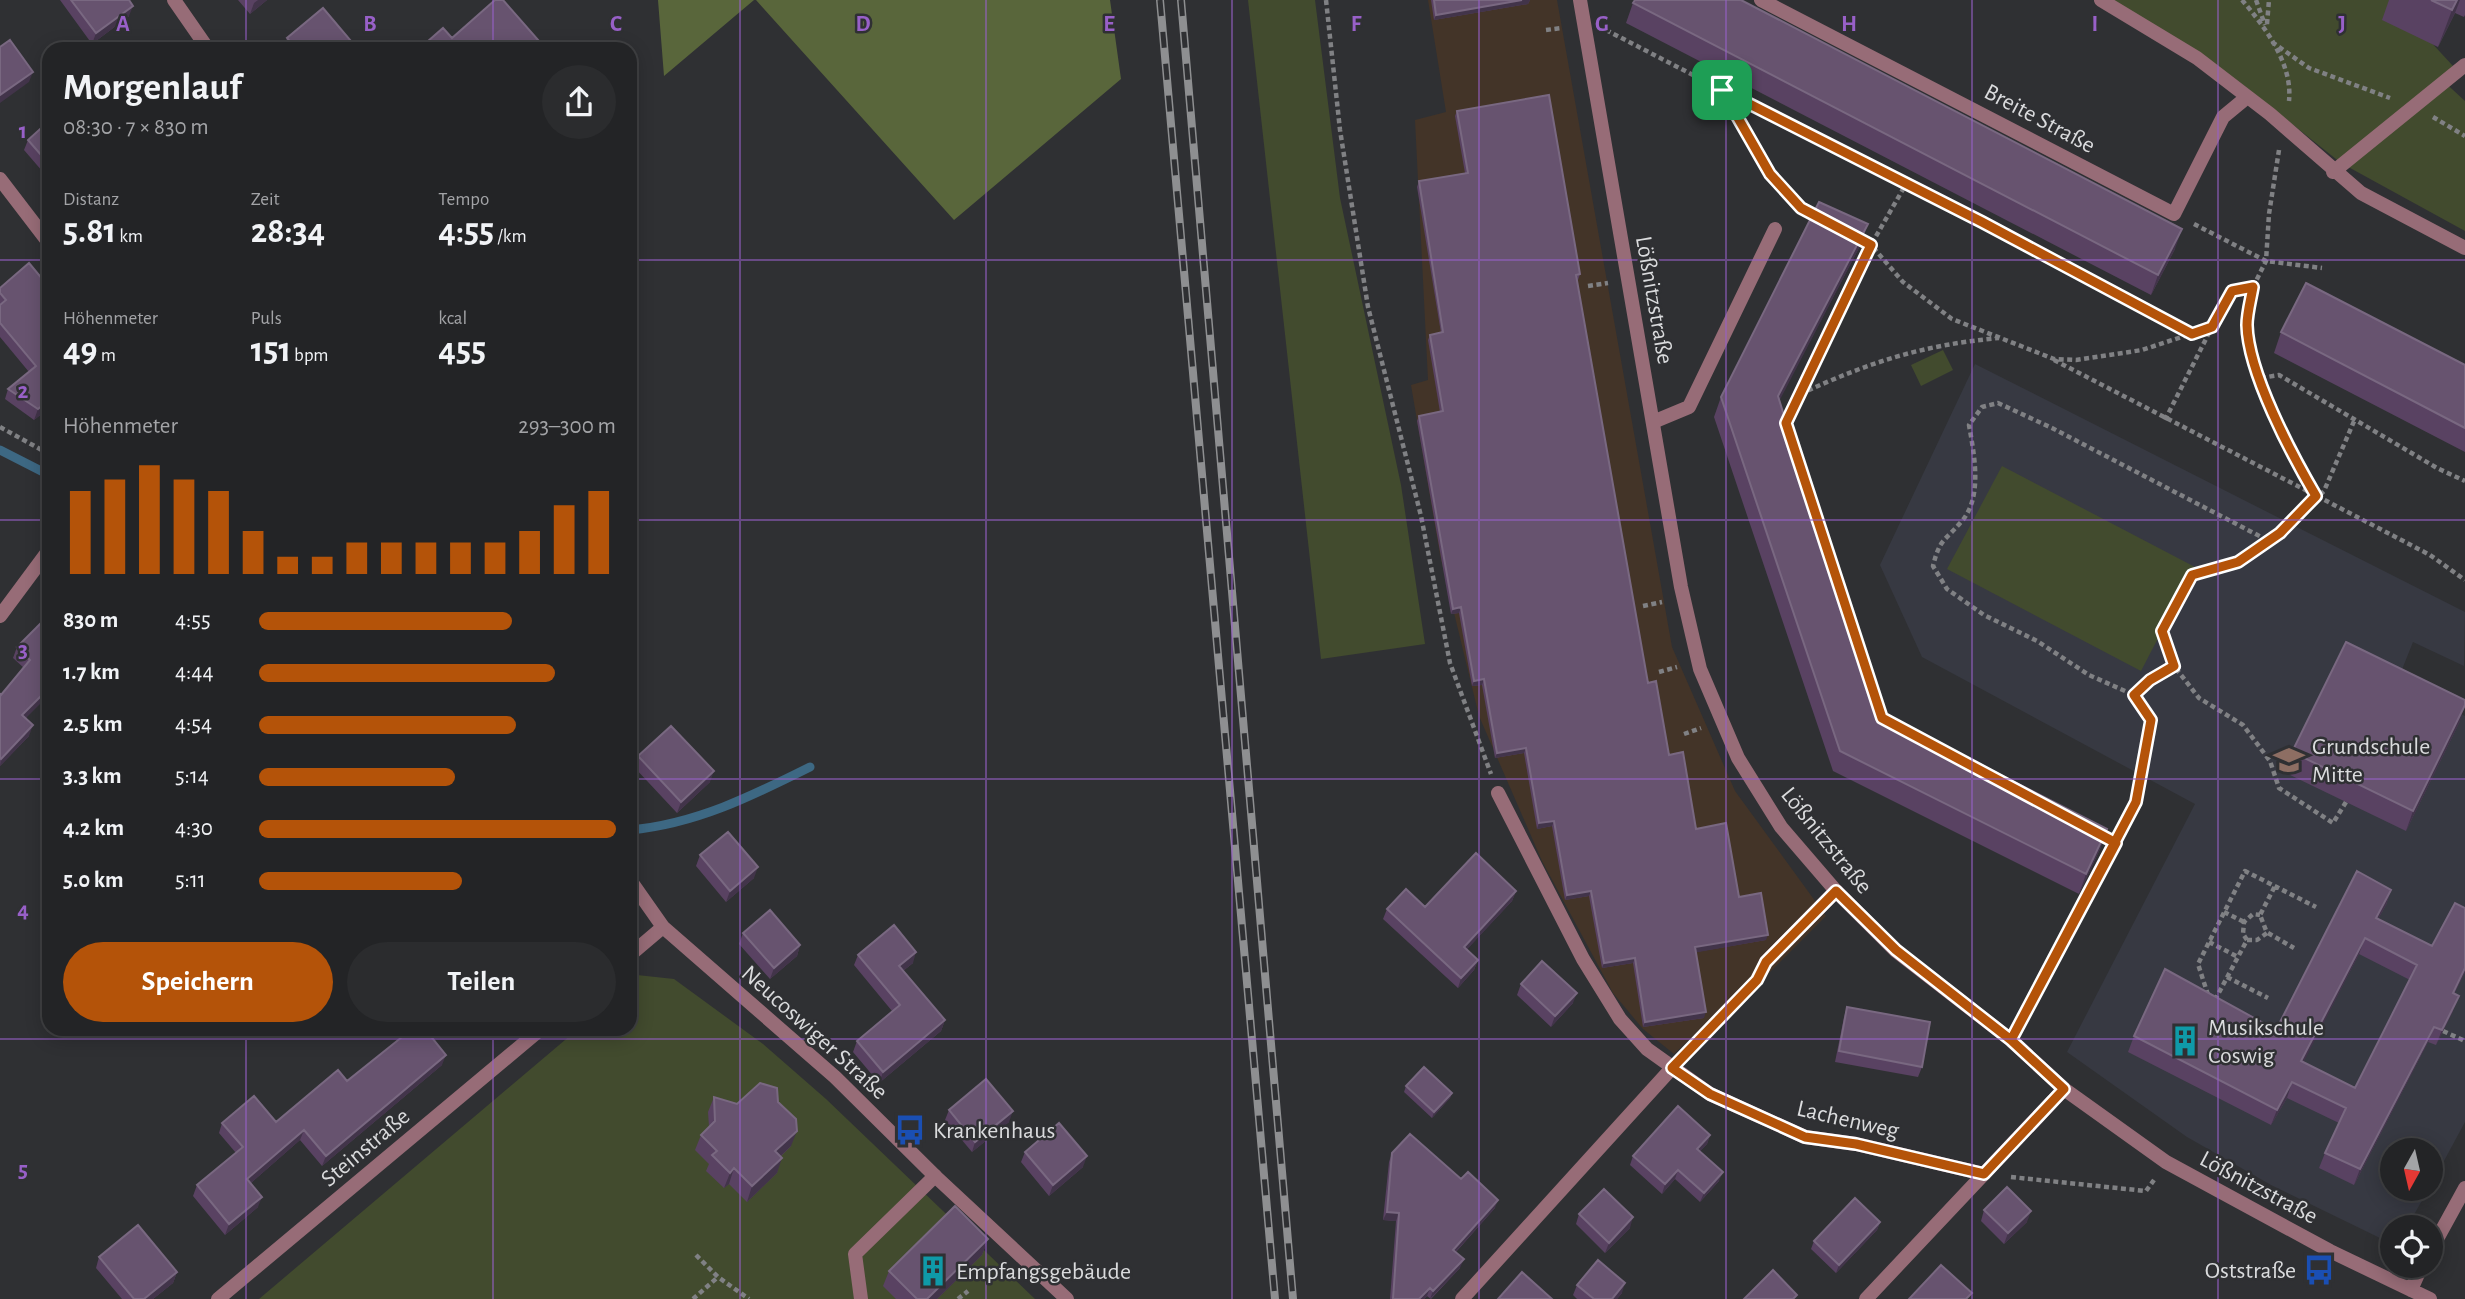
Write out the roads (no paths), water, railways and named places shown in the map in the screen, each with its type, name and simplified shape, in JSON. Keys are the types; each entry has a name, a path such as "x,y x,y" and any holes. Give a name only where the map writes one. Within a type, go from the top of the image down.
{"street":[{"path":"174,0 203,42"},
{"name":"Lößnitzstraße","path":"1580,0 1681,587 1700,669 1738,758 1781,827 1836,891 1896,950 2011,1040 2064,1089 2166,1162 2330,1251 2430,1299"},
{"name":"Breite Straße","path":"1761,0 2174,214 2223,117 2246,98"},
{"path":"2101,0 2197,58 2286,128 2333,172 2361,193 2465,248"},
{"path":"2333,172 2465,65"},
{"path":"0,179 42,234"},
{"path":"1653,422 1689,407 1775,229"},
{"path":"0,616 42,559"},
{"name":"Lachenweg","path":"1498,793 1576,947 1620,1018 1647,1049 1710,1094 1805,1137 1856,1144 1984,1174"},
{"name":"Neucoswiger Straße","path":"637,890 663,927 835,1077 935,1177 1067,1299"},
{"path":"1766,962 1836,891"},
{"path":"637,949 663,927"},
{"name":"Steinstraße","path":"218,1299 533,1036"},
{"path":"1462,1299 1672,1068"},
{"path":"1866,1299 2064,1089"},
{"path":"861,1299 855,1254 935,1177"},
{"path":"2443,1228 2465,1188"},
{"path":"2410,1290 2416,1278"}],"waterway":[{"path":"0,450 42,471"},
{"path":"637,829 701,815 745,798 810,767"}],"railway":[{"path":"1160,0 1275,1299"},
{"path":"1181,0 1293,1299"}],"place":[{"name":"Grundschule Mitte","path":"2289,760"},
{"name":"Musikschule Coswig","path":"2185,1041"},
{"name":"Krankenhaus","path":"910,1130"},
{"name":"Oststraße","path":"2319,1270"},
{"name":"Empfangsgebäude","path":"933,1271"}]}
